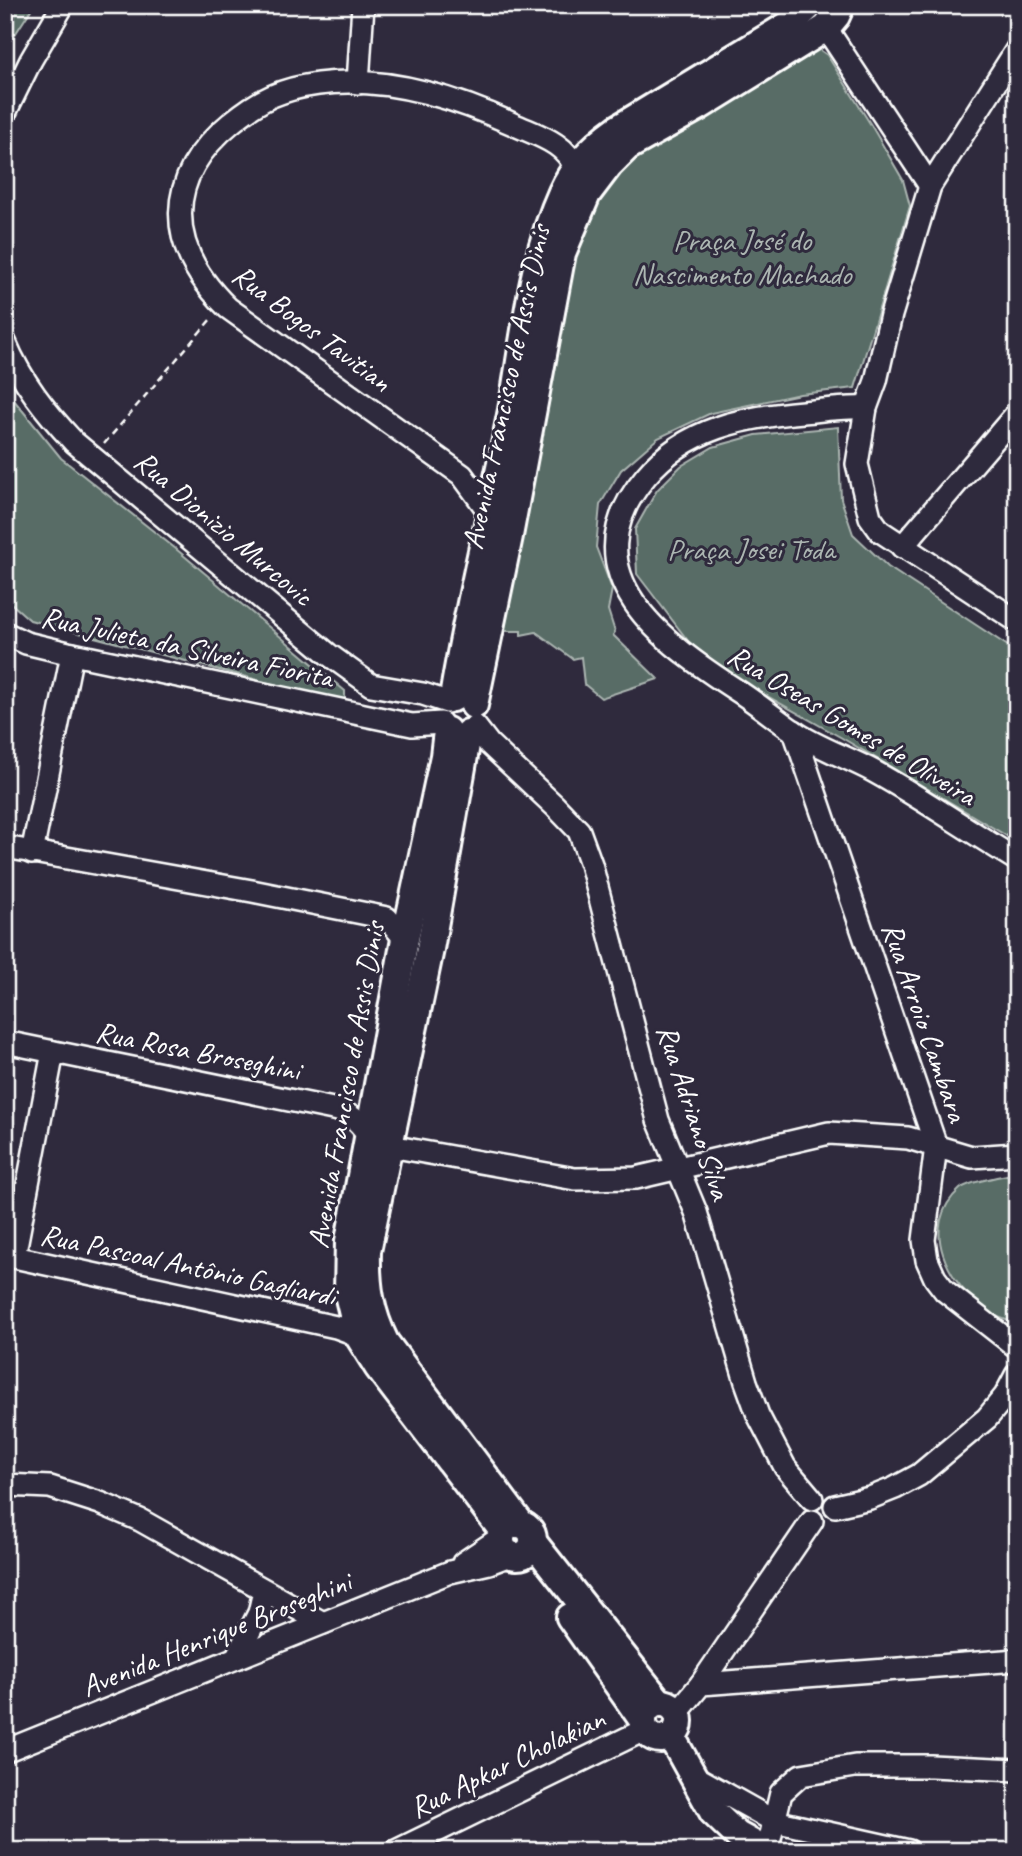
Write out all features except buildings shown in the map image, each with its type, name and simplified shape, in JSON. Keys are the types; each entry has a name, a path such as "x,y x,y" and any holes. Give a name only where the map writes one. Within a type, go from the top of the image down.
{"main road":[{"name":"Avenida Francisco de Assis Dinis","path":"767,1851 737,1835 713,1812 659,1720 378,1367 358,1335 348,1294 346,1268 349,1241 379,1142 432,936 467,618 512,411 531,300 550,223 562,191 575,168 595,145 790,24 810,5"},
{"name":"Avenida Francisco de Assis Dinis","path":"515,1541 385,1342 375,1322 369,1300 367,1251 405,939 444,756 458,717 509,536 562,253 587,194 627,147 700,106 826,28 841,5"}],"street":[{"path":"5,113 46,31 63,5"},
{"path":"358,83 363,5"},
{"path":"826,28 930,186"},
{"path":"1017,49 930,186 866,408 857,464 866,506 880,531 1017,621"},
{"name":"Rua Bogos Tavitian","path":"489,512 462,475 224,304 205,284 193,263 180,224 182,189 190,169 220,131 267,96 318,84 358,83 405,88 442,96 486,111 564,148 575,168"},
{"name":"Rua Dionizio Murcovic","path":"5,342 40,404 74,442 328,654 371,685 402,690 458,717"},
{"name":"Rua Oseas Gomes de Oliveira","path":"866,408 776,414 737,420 714,427 690,439 657,462 626,502 618,523 615,547 618,568 639,611 674,647 701,667 774,715 793,731 873,772 1017,860"},
{"path":"902,547 1017,413"},
{"name":"Rua Julieta da Silveira Fiorita","path":"5,633 26,643 72,654 394,722 420,725 458,717"},
{"path":"32,853 72,654"},
{"path":"358,714 371,685"},
{"path":"394,722 402,690"},
{"name":"Rua Adriano Silva","path":"458,717 579,831 591,864 658,1120 696,1212 746,1382 758,1415 785,1467 812,1499"},
{"name":"Rua Arroio Cambara","path":"793,731 936,1146 924,1240 927,1261 935,1278 946,1291 1015,1344"},
{"path":"5,847 387,918 405,939"},
{"name":"Rua Rosa Broseghini","path":"5,1042 338,1110 352,1116 379,1142"},
{"path":"10,1256 52,1052"},
{"path":"379,1142 552,1177 575,1179 636,1178 829,1133 908,1138 972,1157 1017,1154"},
{"name":"Rua Pascoal Antônio Gagliardi","path":"10,1256 293,1317 358,1335"},
{"path":"835,1506 883,1493 919,1475 987,1418 1005,1396 1016,1375 1009,1366 1009,1354 1015,1344"},
{"path":"7,1480 50,1487 130,1516 323,1623"},
{"path":"821,1496 830,1498 835,1506 835,1515 829,1522 820,1525 812,1521 807,1514 812,1499 821,1496"},
{"path":"659,1720 701,1684 812,1521"},
{"name":"Avenida Henrique Broseghini","path":"5,1751 450,1572 515,1541"},
{"path":"236,1658 258,1613 264,1591"},
{"path":"701,1684 1017,1660"},
{"name":"Rua Apkar Cholakian","path":"396,1851 659,1720"},
{"path":"767,1851 781,1793 801,1775 855,1766 1017,1770"},
{"path":"692,1775 774,1821 909,1851"}],"path":[{"path":"93,457 224,304"}],"green space":[{"path":"5,5 34,5 5,50"},
{"name":"Praça José do Nascimento Machado","path":"810,43 827,55 871,125 903,180 910,206 855,388 800,394 711,413 658,438 621,470 600,505 596,547 612,589 608,610 615,632 613,635 658,679 601,698 584,684 581,657 573,659 536,632 521,635 521,631 502,631 580,220 614,169"},
{"path":"5,389 61,458 176,549 345,691 345,703 30,620 5,598"},
{"name":"Praça Josei Toda","path":"838,427 841,499 853,534 888,567 1017,652 1017,842 733,677 689,642 637,574 635,529 657,490 681,466 713,447 756,435"},
{"path":"1017,1173 1017,1324 997,1317 973,1300 950,1271 940,1237 941,1220 947,1204 960,1189 979,1181"}]}
